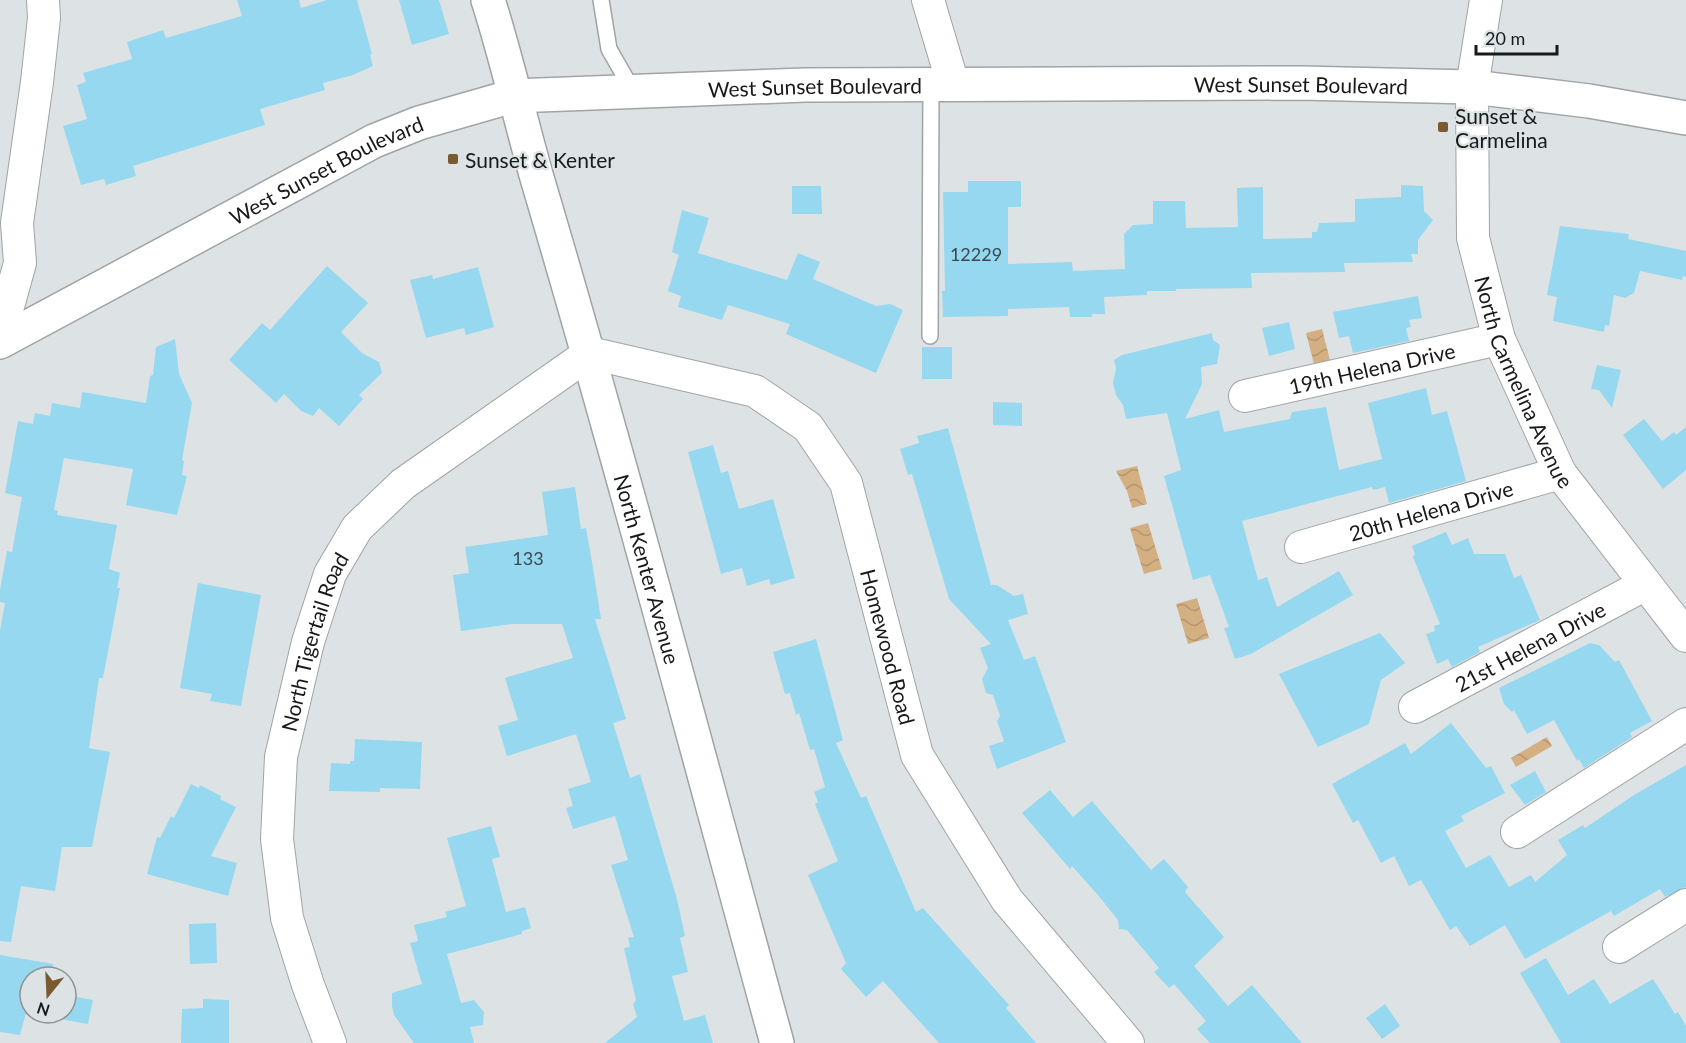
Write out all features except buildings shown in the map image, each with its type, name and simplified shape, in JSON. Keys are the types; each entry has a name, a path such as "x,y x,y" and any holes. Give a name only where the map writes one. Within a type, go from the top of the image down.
{"main road":[{"name":"North Kenter Avenue","path":"488,0 502,46 513,96 590,353 777,1043"},
{"name":"West Sunset Boulevard","path":"0,342 374,141 419,123 513,96 805,85 1301,83 1472,87 1589,101 1686,118"}],"street":[{"path":"0,335 19,271 17,223 38,82 43,0"},
{"path":"928,0 942,84"},
{"name":"North Carmelina Avenue","path":"1486,0 1472,87 1473,238 1499,339 1560,473 1644,585 1686,636"},
{"name":"19th Helena Drive","path":"1245,396 1499,339"},
{"name":"North Tigertail Road","path":"330,1043 308,985 287,918 277,839 281,756 308,642 330,574 357,528 403,484 590,353"},
{"name":"Homewood Road","path":"590,353 755,391 808,427 846,483 917,755 1007,900 1128,1043"},
{"name":"20th Helena Drive","path":"1301,547 1560,473"},
{"name":"21st Helena Drive","path":"1415,707 1644,585"},
{"path":"1517,832 1686,724"},
{"path":"1619,947 1686,904"}],"lane":[{"path":"601,0 609,49 633,91"},
{"path":"930,336 942,84"}],"water":[{"path":"1322,329 1331,364 1315,368 1306,333"},
{"path":"1137,466 1147,504 1132,508 1127,491 1116,471"},
{"path":"1148,523 1162,569 1144,574 1130,528"},
{"path":"1197,598 1209,638 1188,644 1176,604"},
{"path":"1547,737 1552,746 1516,767 1511,758"}],"place":[{"name":"Sunset & Carmelina","path":"1443,127"},
{"name":"Sunset & Kenter","path":"453,159"}]}
